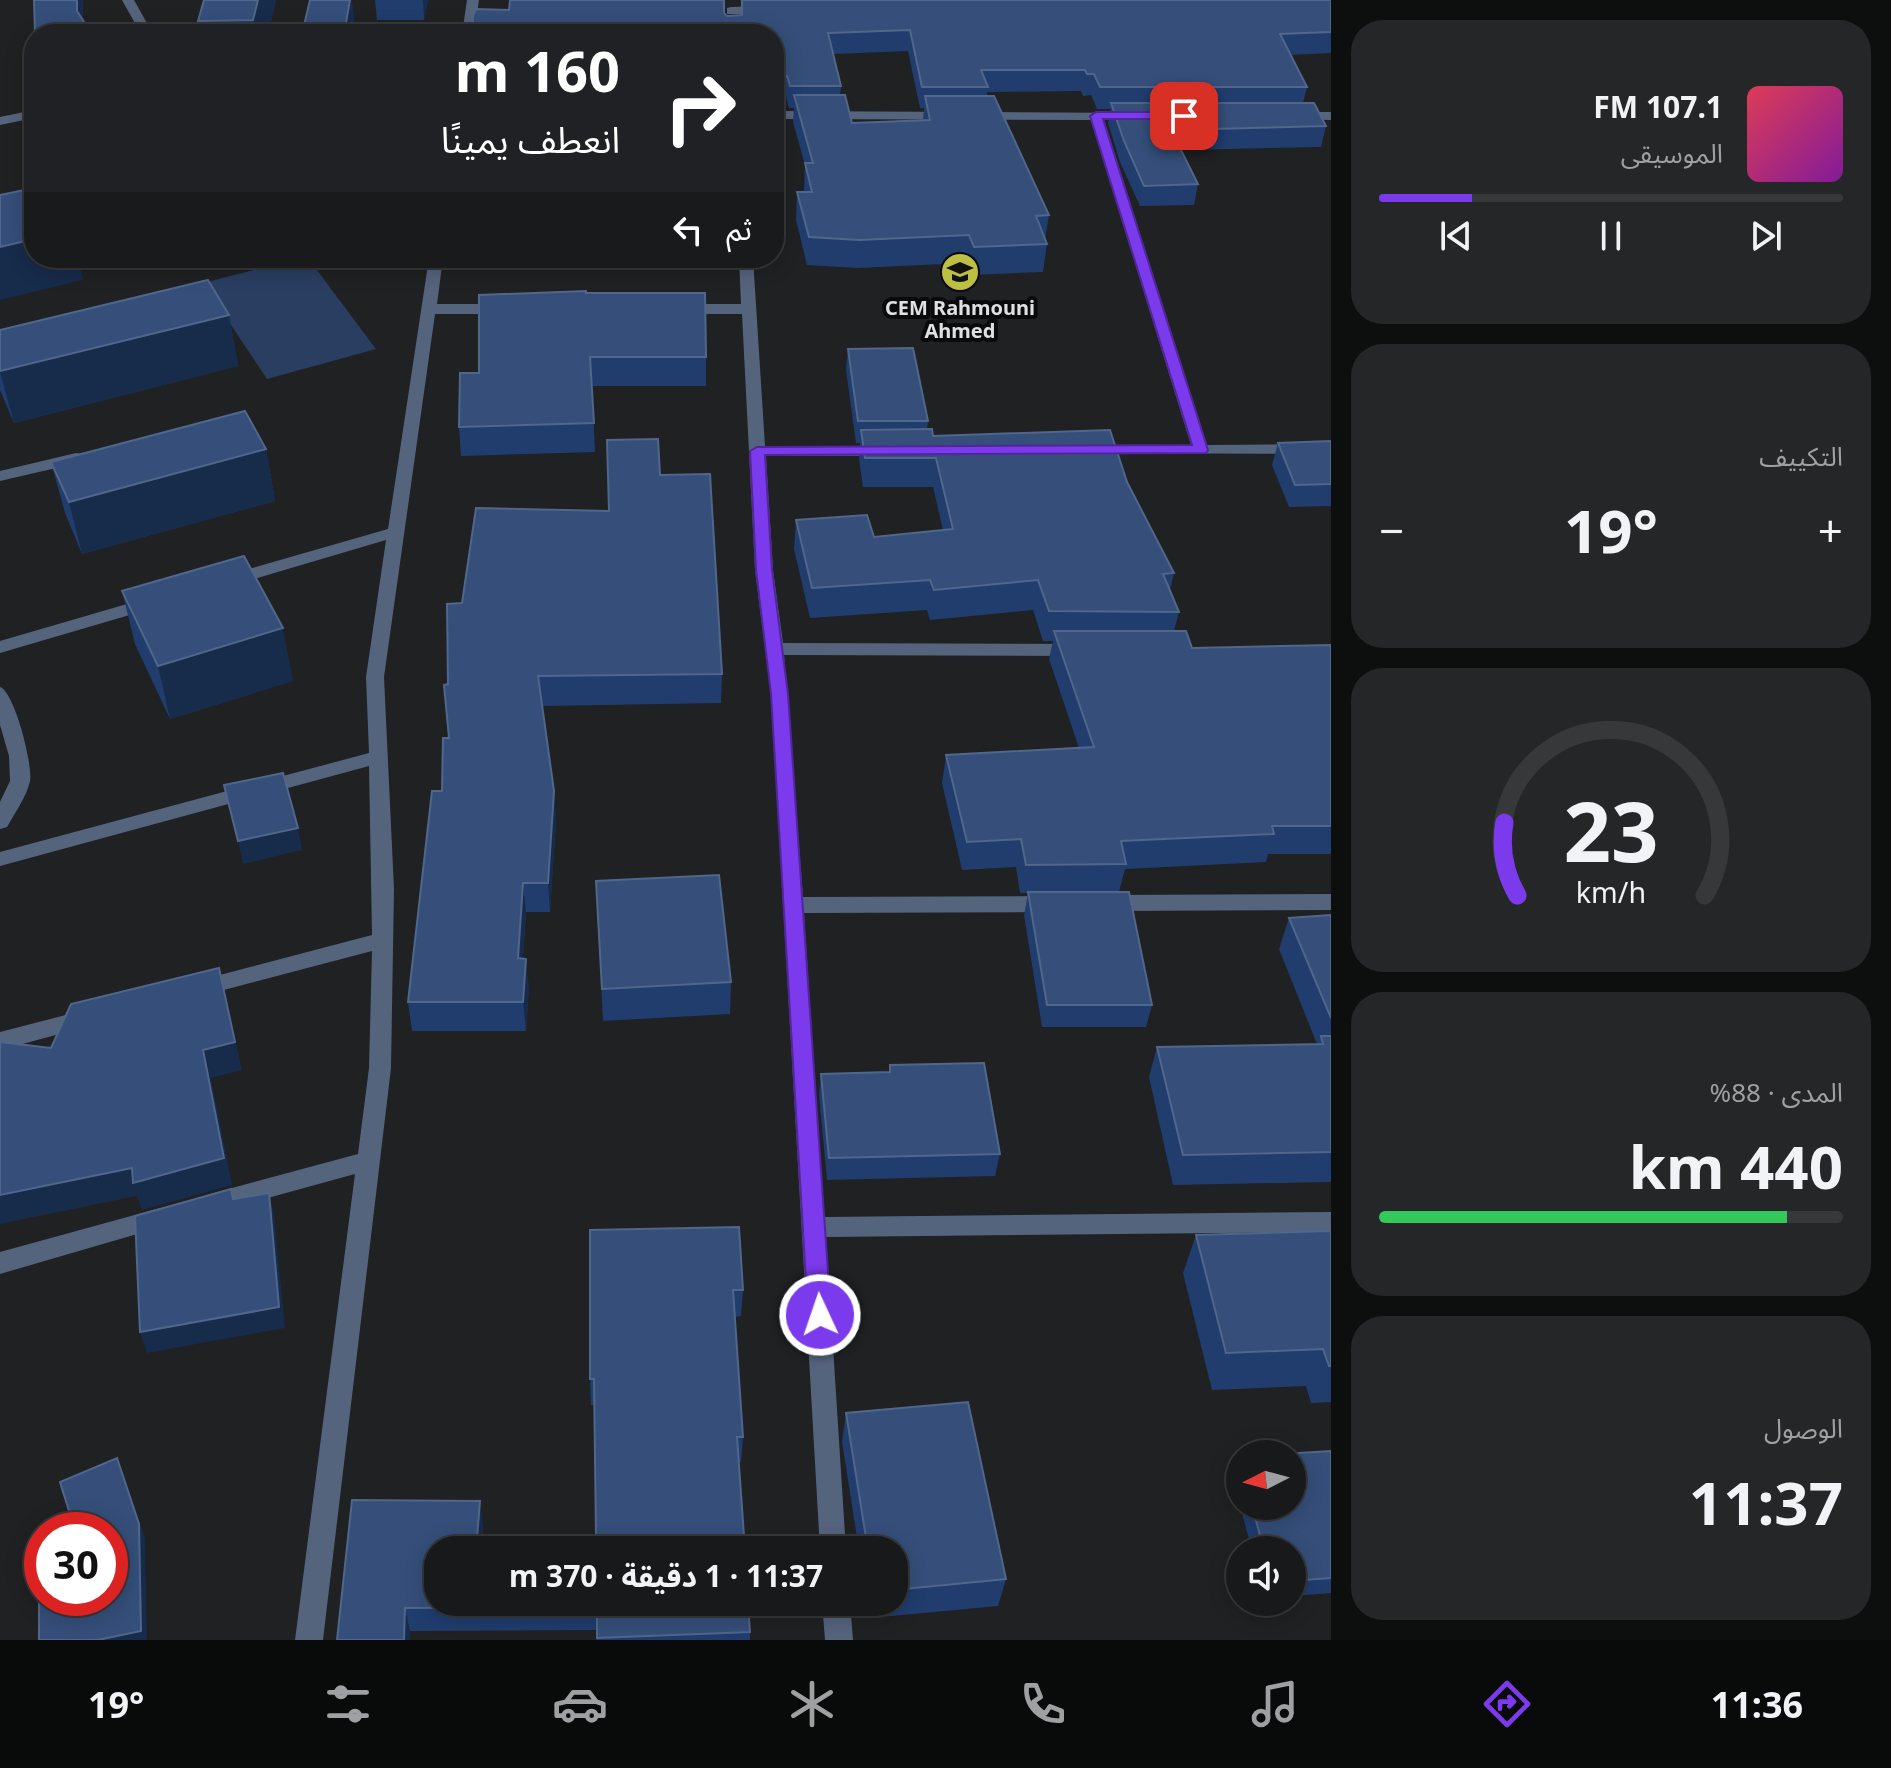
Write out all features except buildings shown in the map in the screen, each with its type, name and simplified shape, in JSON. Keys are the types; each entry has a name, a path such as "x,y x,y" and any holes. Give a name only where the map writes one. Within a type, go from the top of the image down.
{"street":[{"path":"128,0 141,24"},
{"path":"469,24 473,0"},
{"path":"731,11 779,10"},
{"path":"784,115 1143,116"},
{"path":"0,121 24,116"},
{"path":"1096,116 1201,450"},
{"path":"1284,116 1331,116"},
{"path":"309,1640 380,1068 383,940 375,677 434,268"},
{"path":"746,268 764,570 780,694 832,1536"},
{"path":"428,309 520,309"},
{"path":"657,309 748,309"},
{"path":"1074,450 1331,449"},
{"path":"757,451 900,451"},
{"path":"0,476 91,454"},
{"path":"213,585 396,532"},
{"path":"0,647 168,598"},
{"path":"774,649 1092,650"},
{"path":"0,693 19,756 20,781 0,822"},
{"path":"0,859 379,757"},
{"path":"793,905 1331,902"},
{"path":"168,997 383,940"},
{"path":"0,1041 107,1013"},
{"path":"0,1263 368,1161"},
{"path":"814,1227 1331,1222"},
{"path":"837,1616 839,1640"}],"shaded area":[{"path":"262,268 315,268 376,349 267,379 203,283"}],"place":[{"name":"CEM Rahmouni Ahmed","path":"960,272"}],"route":[{"path":"820,1315 780,694 764,570 757,451 1201,450 1096,116 1184,116"}]}
